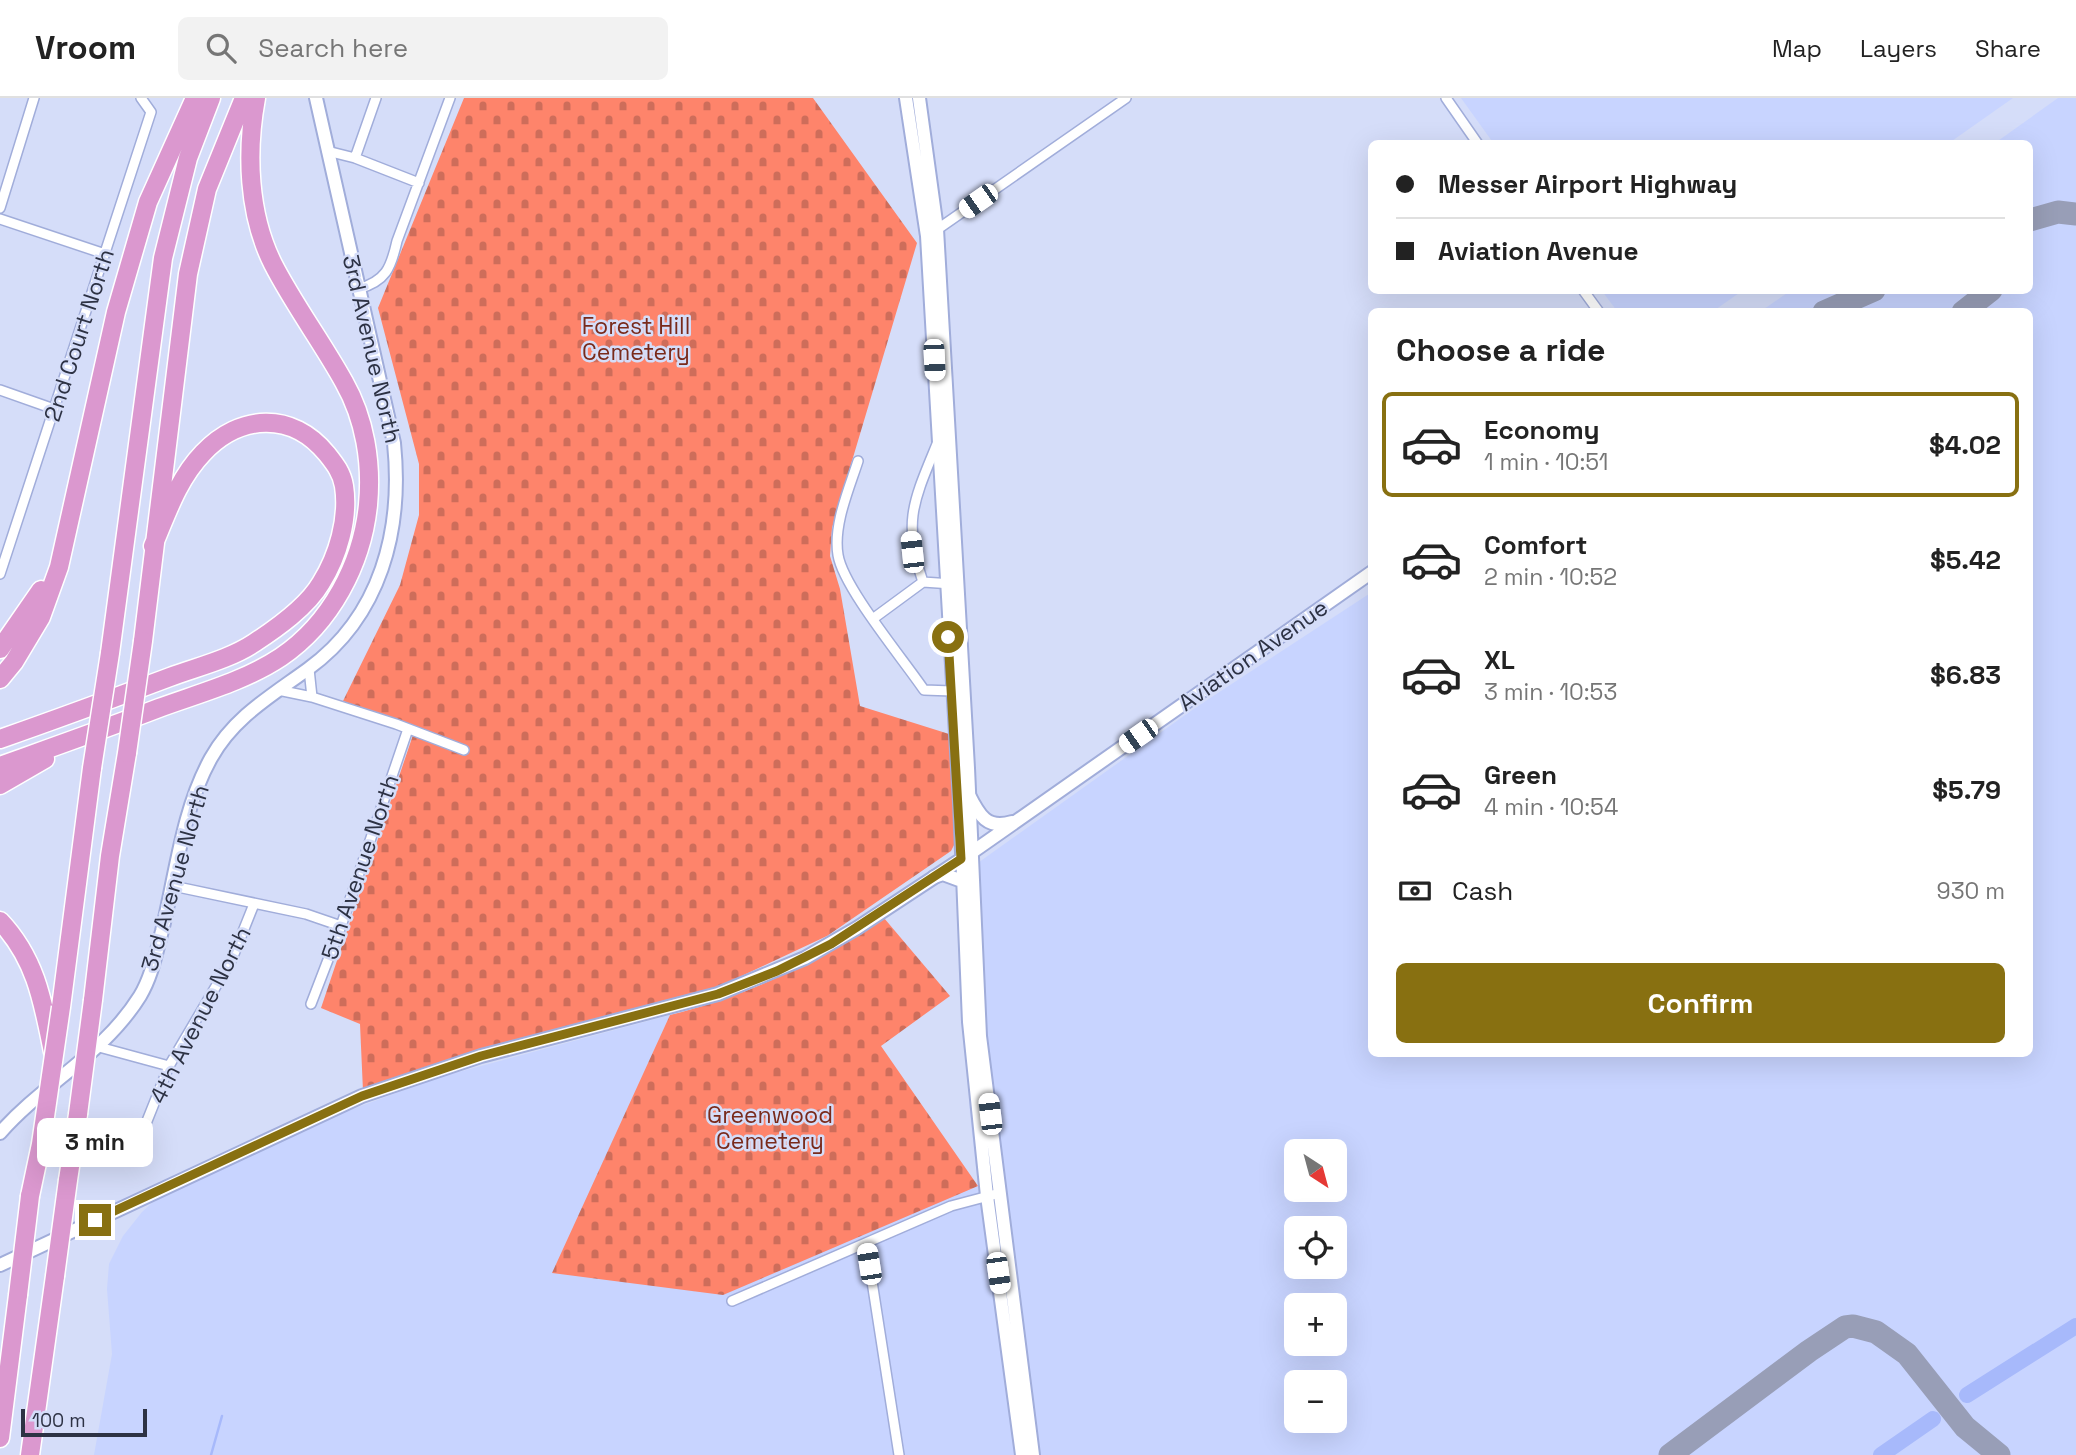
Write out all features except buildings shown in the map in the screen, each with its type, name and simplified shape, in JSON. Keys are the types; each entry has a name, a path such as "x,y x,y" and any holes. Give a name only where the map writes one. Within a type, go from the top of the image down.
{"highway":[{"path":"0,679 14,662 41,617 59,567 116,312 148,202 195,98"},
{"path":"0,1438 30,1196 54,1059 163,258 188,158 211,98"},
{"path":"30,1455 78,1114 110,856 143,640 187,274 207,189 244,98"},
{"path":"0,766 225,684 281,657 317,625 350,574 359,550 369,490 365,433 346,385 272,262 257,215 249,161 256,98"},
{"path":"0,739 239,650 251,645 281,623 320,586 332,562 345,508 344,486 338,468 322,448 294,428 279,422 248,424 229,432 204,451 177,488 153,546"},
{"path":"0,649 37,601 68,529"},
{"path":"0,785 88,735"},
{"path":"0,921 18,942 33,969 47,1019 54,1059"}],"street":[{"path":"0,208 34,98"},
{"name":"2nd Court North","path":"0,574 151,112 141,98"},
{"name":"3rd Avenue North","path":"0,1133 99,1047 141,995 153,967 192,803 211,758 234,726 261,700 326,655 365,605 386,561 396,524 398,482 394,443 316,98"},
{"path":"355,158 376,98"},
{"path":"358,289 378,283 385,276 450,98"},
{"path":"906,98 932,233 938,443 969,795 962,881 968,1022 1033,1455"},
{"path":"919,98 932,233 951,584 952,691 979,1036 1022,1455"},
{"path":"932,233 1115,101 1126,98"},
{"path":"1446,98 1475,140"},
{"path":"327,151 355,158 419,183"},
{"path":"0,219 105,254"},
{"path":"0,390 54,409"},
{"path":"923,582 912,552 910,527 922,481 938,443"},
{"path":"858,461 840,522 837,553 845,578 924,690 952,691"},
{"name":"Aviation Avenue","path":"0,1265 362,1096 481,1056 718,994 777,971 831,944 1025,816 1368,575"},
{"path":"874,618 923,582 951,584"},
{"path":"309,669 312,697"},
{"path":"278,690 312,697 464,750"},
{"name":"5th Avenue North","path":"311,1004 341,926 408,729"},
{"path":"969,795 986,822 994,825 1009,823 1025,816"},
{"path":"934,877 948,875 962,881"},
{"path":"173,886 306,914 341,926"},
{"name":"4th Avenue North","path":"145,1126 169,1066 232,959 254,904"},
{"path":"99,1047 169,1066"},
{"path":"733,1301 951,1206 994,1194"},
{"path":"866,1243 899,1455"}],"shaded area":[{"path":"1461,98 2013,98 1953,140 1491,140"},
{"path":"2058,98 2076,98 2076,1455 94,1455 112,1354 107,1289 109,1264 123,1236 142,1212 153,1202 301,1128 440,1077 670,1015 553,1273 978,1186 970,1115 959,899 954,880 1195,708 1368,595 1368,1057 2033,1057 2033,308 1765,308 1786,294 2033,294 2033,140 1999,140"},
{"path":"1604,294 1738,294 1718,308 1615,308"}],"green space":[{"name":"Forest Hill Cemetery","path":"464,98 813,98 917,243 832,528 830,556 840,589 860,706 949,734 957,839 951,851 827,936 716,988 478,1052 363,1091 360,1024 321,1008 415,729 343,701 400,585 419,515 419,464 378,308"},
{"name":"Greenwood Cemetery","path":"884,918 950,996 881,1046 978,1186 723,1295 552,1273 670,1015 726,998 781,976 834,949"}],"waterway":[{"path":"1967,1395 2076,1326"},
{"path":"211,1455 222,1416"},
{"path":"1881,1455 1933,1419"}],"taxiway":[{"path":"2033,219 2058,212 2076,214"},
{"path":"1833,308 1865,294"},
{"path":"1968,308 1986,294"},
{"path":"1670,1455 1809,1351 1845,1327 1853,1326 1876,1332 1907,1354 1965,1427 1999,1455"}],"route":[{"path":"95,1220 362,1096 481,1056 718,994 777,971 831,944 961,859 960,803 948,637"}]}
